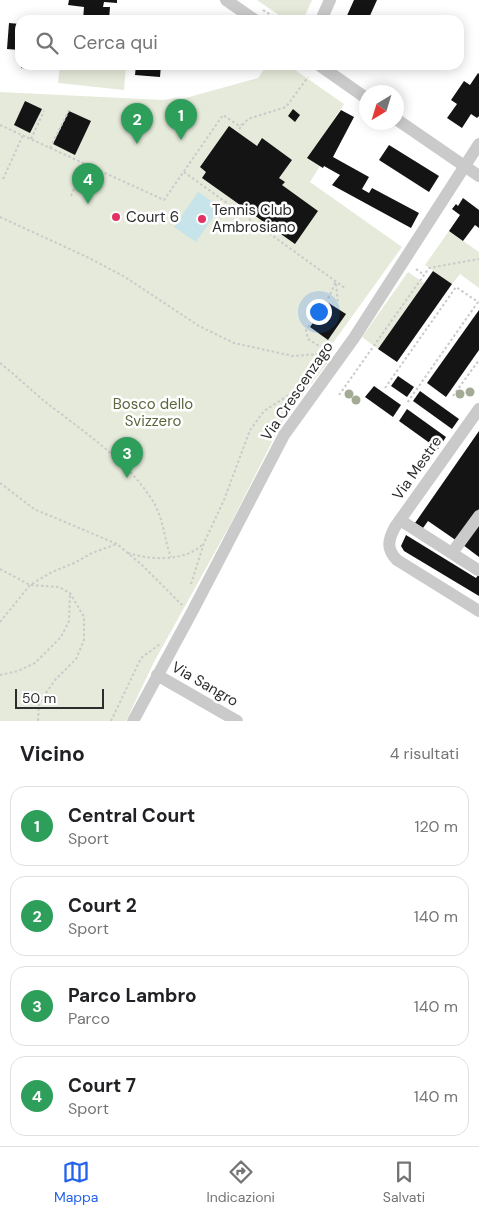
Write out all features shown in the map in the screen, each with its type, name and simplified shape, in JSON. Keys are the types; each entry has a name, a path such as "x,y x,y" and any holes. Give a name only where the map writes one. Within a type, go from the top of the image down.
{"street":[{"path":"226,0 247,15"},
{"path":"324,15 330,0"},
{"path":"326,70 359,93"},
{"path":"404,125 479,176"},
{"name":"Via Crescenzago","path":"133,721 157,675 185,610 284,435 405,261 479,144"},
{"name":"Via Mestre","path":"479,409 400,520 388,541 389,549 397,560 479,611"},
{"path":"452,553 479,516"},
{"path":"400,520 478,570"},
{"name":"Via Sangro","path":"157,675 237,721"}],"path":[{"path":"240,129 248,119 286,107 308,77"},
{"path":"31,139 44,110"},
{"path":"50,148 68,110"},
{"path":"0,125 164,200 224,115 238,126 242,125"},
{"path":"3,178 23,136"},
{"path":"71,196 85,164"},
{"path":"184,172 345,288"},
{"path":"0,217 87,257 125,277 199,326 234,343 292,356 320,354 340,356"},
{"path":"339,395 429,268 479,258"},
{"path":"416,269 424,274"},
{"path":"336,281 338,303"},
{"path":"327,351 308,339 306,330 329,297 336,281"},
{"path":"385,388 456,286 478,302 407,403"},
{"path":"189,591 204,543 224,500 250,430 264,411 298,390 318,364 320,354"},
{"path":"453,396 479,360"},
{"path":"0,363 96,441 140,484 152,499 161,517 171,557"},
{"path":"0,483 34,509 117,544 185,610"},
{"path":"127,553 148,557 171,557 192,553 204,543"},
{"path":"0,622 30,585 52,572 74,564 92,553 117,544"},
{"path":"0,569 30,585 59,586 70,593 84,617 84,640 76,659 54,680 39,703 38,721"},
{"path":"0,675 18,671 35,663 61,637 69,621 70,593"},
{"path":"185,610 186,599"},
{"path":"111,721 142,658 161,643"}],"green space":[{"path":"257,0 312,0 305,15 279,15"},
{"path":"59,70 126,70 124,90 58,83"},
{"name":"Bosco dello Svizzero","path":"264,70 295,70 344,104 308,158 320,166 310,182 402,247 325,354 328,355 329,361 285,418 230,525 154,662 126,721 0,721 0,92 163,100 182,99 258,78"},
{"path":"449,231 479,252 479,288 460,274 452,284 425,265"},
{"path":"408,272 424,283 378,349 362,337"}],"water":[{"path":"198,192 220,207 196,242 174,227"}],"building":[{"path":"69,0 117,0 117,3 104,2 103,7 110,7 109,15 83,15 84,7 68,5"},
{"path":"354,0 377,0 370,15 347,15"},
{"path":"9,23 15,24 15,50 7,49"},
{"path":"136,70 161,70 160,77 135,75"},
{"path":"478,73 479,116 477,118 471,114 462,128 447,118 457,104 451,100 464,81 470,85"},
{"path":"25,101 42,109 30,133 14,125"},
{"path":"293,109 300,115 295,122 288,116"},
{"path":"341,110 354,117 333,157 369,177 362,189 369,193 372,188 419,213 411,228 332,185 340,175 324,166 323,168 307,158"},
{"path":"69,111 91,121 75,155 53,144"},
{"path":"229,126 257,146 262,138 292,160 279,178 285,182 282,185 318,211 295,244 202,178 206,172 200,167"},
{"path":"389,145 439,176 429,192 379,160"},
{"path":"463,198 479,210 479,228 475,225 463,241 449,231 460,215 452,209 456,204 458,206"},
{"path":"433,271 452,284 397,362 378,349"},
{"path":"327,302 346,314 328,340 310,327"},
{"path":"479,310 479,350 446,397 427,383"},
{"path":"398,376 414,387 407,397 391,386"},
{"path":"374,386 401,405 393,417 365,397"},
{"path":"420,391 459,419 452,429 413,401"},
{"path":"407,409 446,437 438,449 399,421"},
{"path":"479,431 479,509 457,541 428,521 423,528 415,523"},
{"path":"479,523 479,557 463,545"},
{"path":"406,535 476,578 479,574 479,596 404,551 401,546"}],"place":[{"name":"Central Court","path":"181,140"},
{"name":"Court 2","path":"137,144"},
{"name":"Court 7","path":"88,204"},
{"name":"Court 6","path":"116,217"},
{"name":"Tennis Club Ambrosiano","path":"202,219"},
{"name":"Parco Lambro","path":"127,478"}]}
